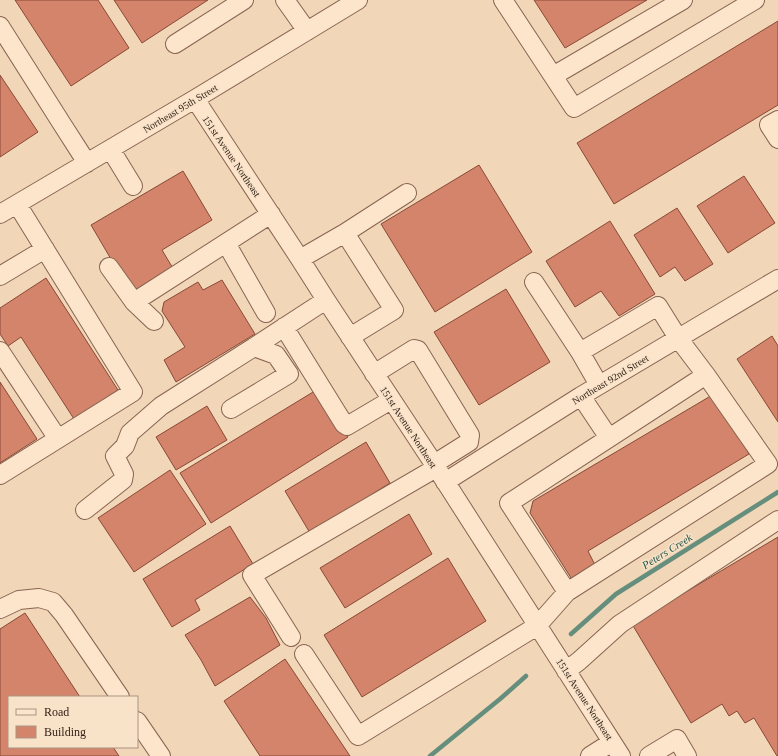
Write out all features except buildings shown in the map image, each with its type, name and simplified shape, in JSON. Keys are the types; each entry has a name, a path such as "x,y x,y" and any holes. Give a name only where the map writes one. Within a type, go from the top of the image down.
{"street":[{"path":"176,44 244,0"},
{"path":"285,0 307,31"},
{"name":"Northeast 95th Street","path":"0,214 111,150 358,0"},
{"path":"503,0 574,108 755,0"},
{"path":"553,76 683,0"},
{"path":"0,26 87,163"},
{"name":"151st Avenue Northeast","path":"195,99 438,471 617,749"},
{"path":"778,120 769,125 778,139"},
{"path":"111,150 133,186"},
{"path":"300,259 345,233 407,193"},
{"path":"0,475 133,392 17,204"},
{"path":"134,302 271,214"},
{"path":"345,233 394,310 350,337"},
{"path":"226,243 266,313"},
{"path":"0,276 45,249"},
{"path":"109,267 134,302 154,321"},
{"name":"Northeast 92nd Street","path":"438,471 581,396 778,279"},
{"path":"534,282 580,352 599,385"},
{"path":"84,510 123,480 124,474 115,456 125,446 130,433 161,406 326,300"},
{"path":"304,654 358,736 537,626 568,592 768,464 706,375 678,338 658,306 580,352"},
{"path":"284,327 344,424 347,426 351,425 391,400"},
{"path":"232,409 289,374 276,355 254,347"},
{"path":"291,637 252,575 438,471 469,442 470,435 418,350 414,349 374,374"},
{"path":"0,351 58,439"},
{"path":"568,592 509,503 706,375"},
{"path":"581,396 609,438"},
{"path":"566,671 620,624 778,520"},
{"path":"0,609 19,600 25,599 38,598 53,602 64,615 119,696"},
{"path":"138,722 161,756"},
{"path":"649,756 677,739 687,756"},
{"path":"590,756 617,749"}],"waterway":[{"name":"Peters Creek","path":"571,634 616,594 778,492"},
{"name":"Peters Creek","path":"430,756 526,676"}]}
